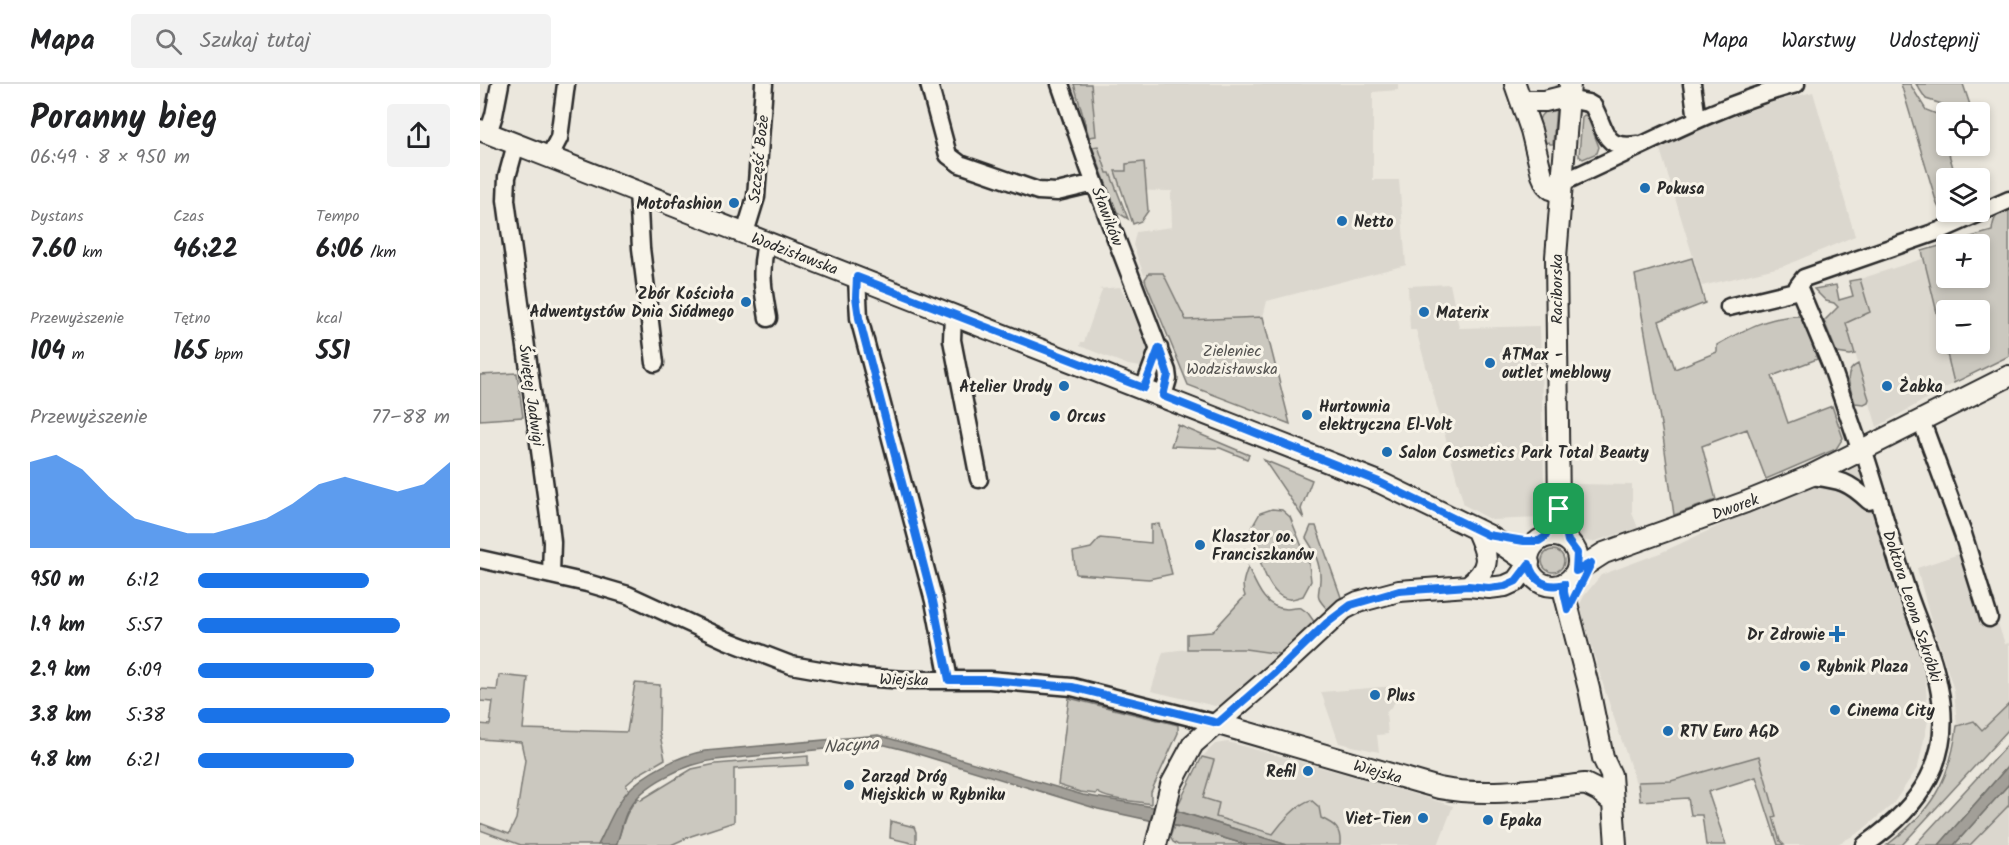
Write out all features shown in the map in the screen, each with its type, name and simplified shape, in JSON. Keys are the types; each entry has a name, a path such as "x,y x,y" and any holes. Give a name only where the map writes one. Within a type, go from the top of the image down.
{"street":[{"path":"484,132 494,115 500,84"},
{"path":"549,157 559,138 566,84"},
{"name":"Szczęść Boże","path":"745,233 756,197 764,84"},
{"path":"929,84 948,155 960,164 1038,191 1057,192 1095,183"},
{"name":"Sławików","path":"1060,84 1168,375 1163,396"},
{"path":"1692,84 1697,119"},
{"path":"1518,92 1544,180 1551,189 1627,154 1639,145 1768,88 1796,84"},
{"path":"1518,92 1545,101 1569,92 1592,105 1607,137 1613,143 1622,147 1639,145"},
{"name":"Raciborska","path":"1569,92 1556,270 1559,509 1571,545"},
{"name":"Wodzisławska","path":"484,132 1144,388 1379,482 1482,532 1529,564"},
{"name":"Świętej Jadwigi","path":"516,144 507,177 506,200 549,515 552,542 551,575"},
{"path":"638,191 641,248 655,363"},
{"path":"1862,450 1821,336 1799,290 1800,282 1804,278 1940,231 2009,200"},
{"path":"767,242 761,267 768,318"},
{"path":"857,277 856,297 859,318 933,601 949,680"},
{"path":"1729,307 1799,290"},
{"path":"953,314 952,340 979,479"},
{"path":"1144,388 1159,348"},
{"name":"Dworek","path":"1571,545 1584,567 1810,476 2009,376"},
{"path":"1921,420 1963,534 1989,618"},
{"name":"Doktora Leona Szkróbki","path":"1862,450 1866,458 1874,500 1937,678 1942,726 1938,754 1926,786 1903,815 1865,845"},
{"path":"1810,476 1848,483 1874,500"},
{"name":"Raciborska","path":"1542,539 1559,509"},
{"path":"1468,586 1480,576 1486,562 1482,532"},
{"name":"Wodzisławska","path":"1482,532 1524,541 1542,539"},
{"path":"1557,537 1571,545 1584,567 1552,586 1541,582 1532,574 1529,564 1531,551 1542,539 1557,537"},
{"name":"Wiejska","path":"480,559 628,595 726,640 791,665 860,677 906,680 989,680 1072,687 1218,723 1452,791 1484,792 1585,784"},
{"path":"1157,838 1175,776 1188,751 1203,733 1218,723 1327,623 1351,605 1399,591 1468,586 1489,588 1509,585 1516,581 1529,564"},
{"path":"1584,567 1564,592 1589,689 1603,758 1613,785 1611,801 1616,845"},
{"path":"1568,610 1584,567"},
{"path":"1603,758 1596,774 1585,784 1599,791 1611,801"}],"shaded area":[{"path":"1068,84 1398,84 1398,90 1373,92 1373,180 1399,180 1406,265 1267,301 1263,317 1186,320 1163,273 1144,275 1133,245 1136,232 1172,227 1172,191 1100,190"},
{"path":"1813,92 1855,236 1784,266 1702,286 1659,146 1770,103"},
{"path":"1925,258 1936,305 1936,354 1947,354 1954,383 1877,427 1846,323 1870,312 1860,279"},
{"path":"1450,284 1459,328 1540,326 1544,483 1544,513 1541,518 1492,520 1464,505 1416,330 1410,330 1408,286"},
{"path":"1120,287 1147,348 1144,365 1141,367 1128,365 1080,346 1081,342 1084,342 1102,290 1099,289"},
{"name":"Rybnik Plaza","path":"1859,461 1908,605 1925,670 1928,721 1918,767 1893,804 1860,832 1836,845 1778,845 1756,777 1639,792 1579,606 1584,596 1601,575 1660,553"},
{"path":"1574,484 1632,485 1632,513 1638,528 1592,542 1584,541 1575,531"},
{"path":"1962,553 1984,583 2005,644 2009,643 2009,704 1982,730 1974,721 1957,726 1954,690 1929,614 1917,568"},
{"path":"1187,649 1252,650 1280,654 1224,702 1215,706 1151,691 1163,652"},
{"path":"1395,686 1396,701 1386,713 1388,734 1377,735 1379,752 1339,743 1321,692"},
{"path":"1228,742 1453,806 1438,845 1307,845 1178,805 1202,757 1215,744"},
{"path":"2009,805 2009,845 1970,845 1986,829"}],"green space":[{"path":"1074,84 1091,84 1096,136 1089,137"},
{"path":"1901,84 1910,84 1926,110 1936,114 1936,156 1950,156 1953,168 1936,168 1936,201"},
{"path":"1916,84 1963,84 1969,102 1936,102 1926,99"},
{"path":"1556,107 1553,144 1544,143 1539,120 1544,113"},
{"path":"1584,115 1587,116 1599,147 1597,153 1583,159 1579,156"},
{"path":"1098,146 1107,173 1110,173 1128,219 1117,212 1092,147"},
{"path":"1144,162 1148,211 1141,221 1133,224 1115,171 1126,171 1126,164"},
{"path":"2009,210 2009,356 1954,383 1947,354 1990,354 1990,300 1936,300 1936,309 1922,251 1936,247 1936,288 1990,288 1990,234 1982,234 1992,231 1993,223 1998,215"},
{"path":"1692,258 1705,303 1659,321 1675,369 1717,352 1717,345 1758,324 1791,316 1803,316 1817,359 1772,376 1788,423 1832,406 1843,438 1836,449 1766,479 1747,429 1702,446 1716,500 1674,515 1663,436 1635,275"},
{"name":"Zieleniec Wodzisławska","path":"1149,273 1163,273 1186,320 1263,317 1290,424 1188,385 1146,283 1145,279"},
{"path":"1860,279 1870,312 1846,323 1855,354 1837,353 1824,321 1838,307 1826,301 1814,289 1836,285 1839,300 1853,296 1849,281"},
{"path":"1858,364 1869,399 1864,404 1855,403 1849,381 1850,372"},
{"path":"517,373 523,417 480,420 480,375"},
{"path":"1178,425 1249,455 1247,459 1220,448 1171,446"},
{"path":"1264,460 1312,480 1301,509 1304,519"},
{"path":"1272,509 1282,510 1290,517 1309,564 1311,581 1303,596 1290,599 1281,596 1268,581 1259,559 1251,529 1260,513"},
{"path":"1159,524 1172,574 1149,579 1076,574 1073,552 1091,548 1100,538 1151,543 1151,525"},
{"path":"1311,526 1316,526 1341,597 1328,610 1319,599 1318,563 1306,538"},
{"path":"1549,550 1557,550 1564,557 1564,565 1557,572 1549,572 1542,565 1542,557"},
{"path":"1248,567 1258,588 1272,605 1287,609 1301,608 1315,623 1280,654 1245,649 1187,649 1187,634 1212,632 1245,596 1243,585"},
{"path":"499,675 528,678 523,729 627,732 635,683 660,685 659,730 665,759 639,774 626,785 629,790 598,845 521,845 480,830 480,823 509,834 516,819 525,760 521,742 480,739 480,724 490,725 493,702 480,701 480,689 497,690"},
{"path":"1069,698 1178,725 1178,733 1151,792 1151,804 1115,799 1097,792 1096,794 1080,792 1058,785"},
{"path":"2009,704 2009,729 1902,845 1887,845 1916,820 1936,794 1949,763 1957,726 1974,721 1982,730"},
{"path":"2009,743 2009,765 1939,845 1915,845"},
{"path":"808,756 808,765 734,769 734,822 671,845 616,845 627,815 638,798 641,800 692,769 716,764"},
{"path":"1759,756 1776,816 1773,817 1780,841 1784,845 1778,845 1756,777 1708,792 1726,845 1706,845 1702,815 1691,815 1688,798 1640,801 1638,782 1671,781"},
{"path":"1202,757 1214,760 1203,798 1219,803 1216,817 1273,834 1295,809 1311,800 1319,807 1321,818 1336,828 1340,835 1340,845 1287,845 1178,811 1178,805"},
{"path":"2009,784 2009,805 1970,845 1954,845"},
{"path":"891,821 914,827 916,844 890,838"},
{"path":"1174,826 1247,845 1178,845 1170,837"}],"water":[{"name":"Nacyna","path":"878,735 1083,795 1177,811 1287,845 1247,845 1204,832 1098,809 905,750 885,745 865,745 715,760 679,770 654,783 635,800 626,814 616,845 598,845 614,811 627,792 643,778 685,756 705,751"},
{"path":"2009,765 2009,784 1954,845 1939,845"}],"place":[{"name":"Pokusa","path":"1645,188"},
{"name":"Motofashion","path":"734,203"},
{"name":"Netto","path":"1342,221"},
{"name":"Zbór Kościoła Adwentystów Dnia Siódmego","path":"746,302"},
{"name":"Materix","path":"1424,312"},
{"name":"ATMax - outlet meblowy","path":"1490,363"},
{"name":"Atelier Urody","path":"1064,386"},
{"name":"Żabka","path":"1887,386"},
{"name":"Hurtownia elektryczna El‐Volt","path":"1307,415"},
{"name":"Orcus","path":"1055,416"},
{"name":"Salon Cosmetics Park Total Beauty","path":"1387,452"},
{"name":"Klasztor oo. Franciszkanów","path":"1200,545"},
{"name":"Dr Zdrowie","path":"1837,634"},
{"name":"Rybnik Plaza","path":"1805,666"},
{"name":"Plus","path":"1375,695"},
{"name":"Cinema City","path":"1835,710"},
{"name":"RTV Euro AGD","path":"1668,731"},
{"name":"Refil","path":"1308,771"},
{"name":"Zarząd Dróg Miejskich w Rybniku","path":"849,785"},
{"name":"Viet-Tien","path":"1423,818"},
{"name":"Epaka","path":"1488,820"}],"route":[{"path":"857,277 1144,388 1159,348 1168,375 1163,396 1379,482 1488,535 1539,541 1545,537 1559,509 1568,541 1577,553 1576,571 1591,563 1568,610 1564,584 1552,586 1544,584 1532,574 1529,564 1516,581 1505,586 1399,591 1358,602 1344,609 1327,623 1218,723 1072,687 989,680 949,680 933,601 859,318 856,297 857,277"}]}
